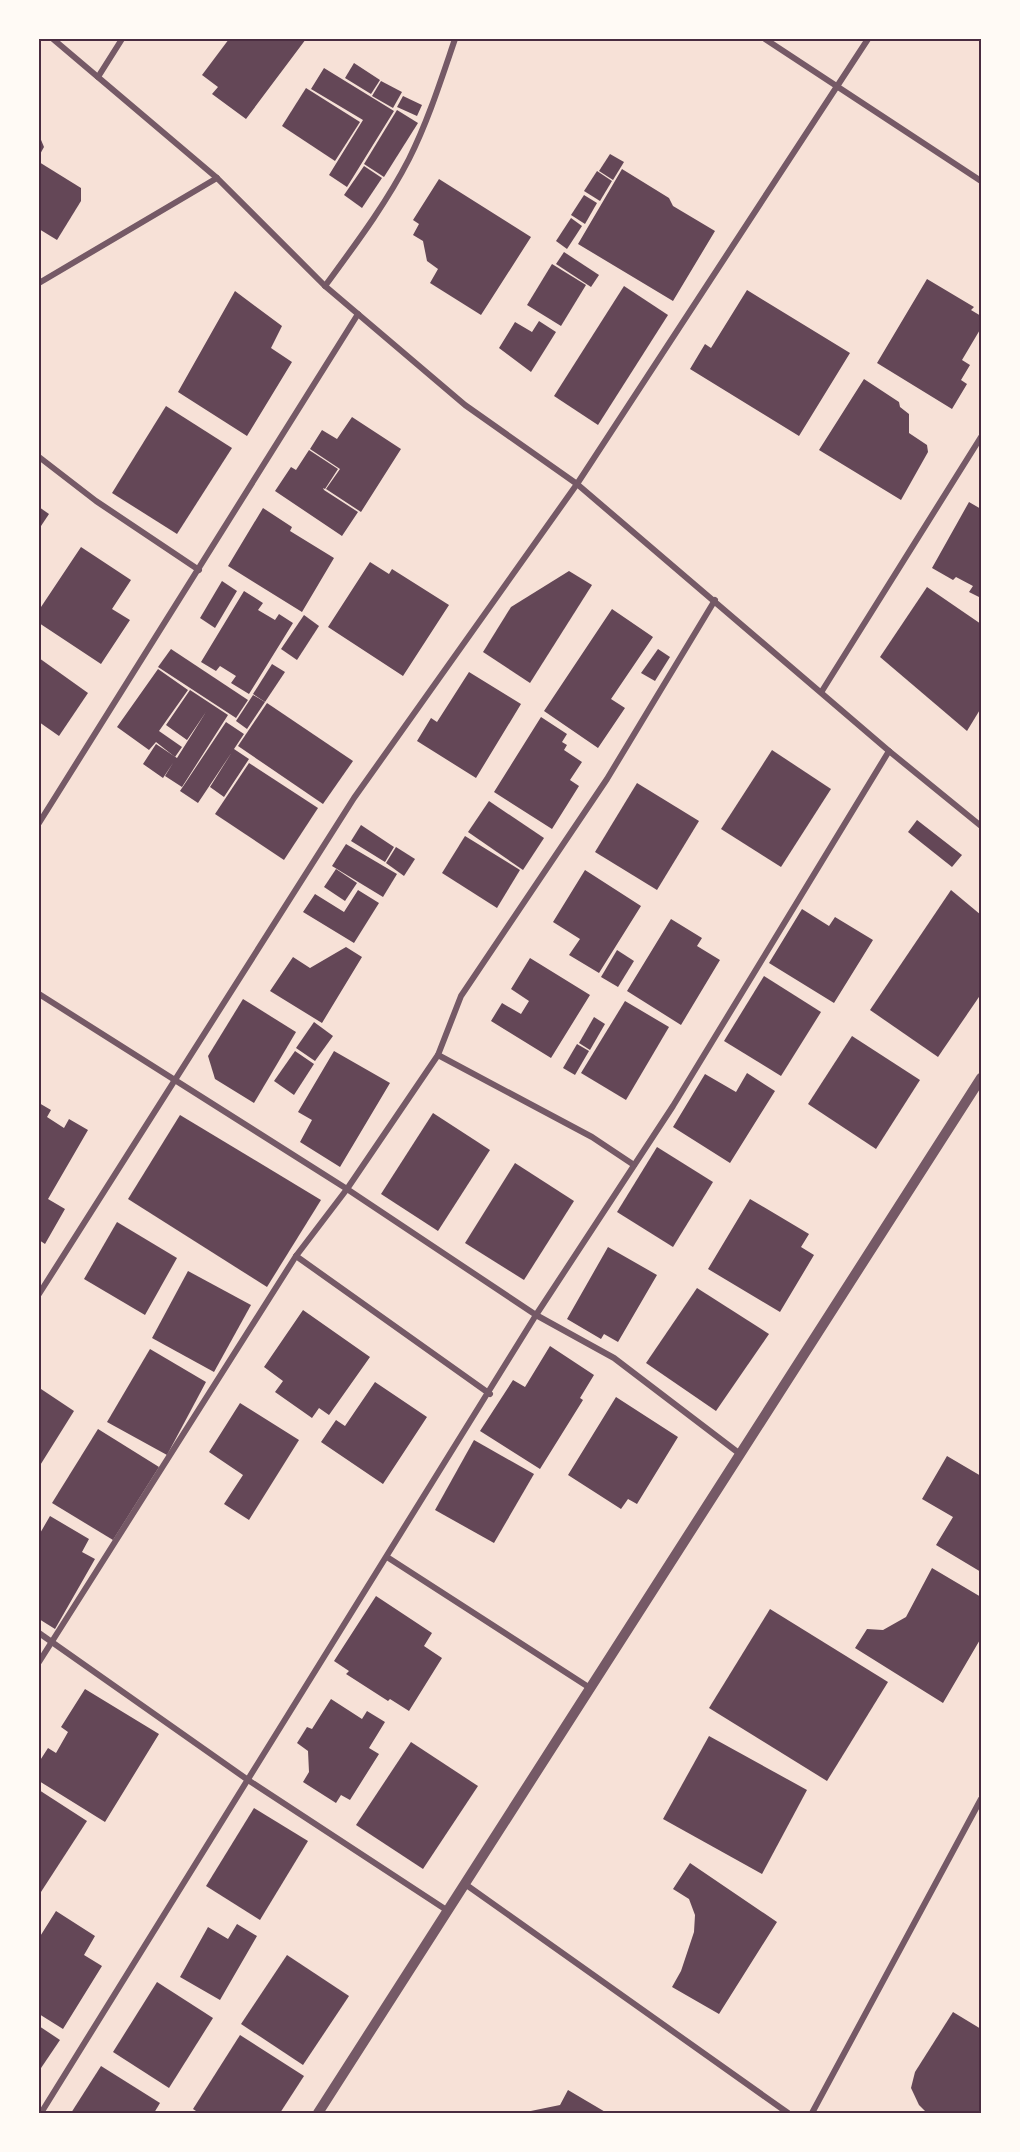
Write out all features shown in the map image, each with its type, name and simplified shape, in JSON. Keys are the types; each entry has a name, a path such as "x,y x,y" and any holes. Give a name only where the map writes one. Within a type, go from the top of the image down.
{"street":[{"path":"53,39 217,178 325,286 465,405 577,484 822,691 889,751 981,826"},
{"path":"98,77 122,39"},
{"path":"325,286 382,204 408,161 428,116 455,39"},
{"path":"765,39 981,181"},
{"path":"39,1293 176,1081 288,898 309,872 354,798 577,484 868,39"},
{"path":"39,283 217,178"},
{"path":"39,823 358,314"},
{"path":"822,691 981,437"},
{"path":"39,457 96,501 199,570"},
{"path":"39,1662 296,1256 347,1189 438,1055 461,996 607,779 715,600"},
{"path":"41,2113 537,1315 673,1106 889,751"},
{"path":"39,994 347,1189 537,1315 614,1358 740,1454"},
{"path":"438,1055 592,1137 634,1165"},
{"path":"318,2113 981,1078"},
{"path":"296,1256 490,1394"},
{"path":"387,1557 590,1688"},
{"path":"39,1633 248,1780 448,1911"},
{"path":"812,2113 981,1799"},
{"path":"465,1884 788,2113"}],"building":[{"path":"229,39 306,39 246,119 212,94 218,87 202,75"},
{"path":"354,63 380,80 371,94 345,78"},
{"path":"324,68 394,111 347,187 329,175 363,120 311,89"},
{"path":"381,81 402,92 393,108 372,96"},
{"path":"306,88 360,122 335,161 282,126"},
{"path":"403,96 422,105 417,116 397,107"},
{"path":"397,110 418,123 384,177 364,164"},
{"path":"39,135 44,147 39,156"},
{"path":"610,154 624,162 613,180 599,171"},
{"path":"39,162 81,188 81,201 57,240 39,229"},
{"path":"364,166 382,178 362,208 344,195"},
{"path":"622,169 669,198 673,206 715,231 673,301 578,244"},
{"path":"597,171 612,181 600,201 584,191"},
{"path":"439,179 531,237 481,315 430,283 438,269 427,261 423,241 413,235 419,224 413,220"},
{"path":"584,195 597,203 585,224 571,215"},
{"path":"571,218 582,226 567,249 556,241"},
{"path":"564,252 599,275 591,287 556,264"},
{"path":"552,264 586,285 561,326 527,305"},
{"path":"927,279 974,307 971,310 981,316 981,328 962,360 970,365 961,380 967,384 952,409 877,363"},
{"path":"624,286 668,315 598,425 554,396"},
{"path":"747,290 850,353 799,436 690,369 705,344 711,348"},
{"path":"235,291 282,326 271,348 292,362 247,436 178,392"},
{"path":"539,321 556,332 531,372 499,348 515,322 532,332"},
{"path":"864,379 899,402 900,407 909,414 909,433 927,445 928,452 901,500 819,450"},
{"path":"166,406 232,448 177,534 112,493"},
{"path":"352,417 401,449 361,512 326,489 340,469 310,449 322,430 337,439"},
{"path":"309,450 338,469 325,489 323,488 324,490 358,512 342,536 275,491 291,467 296,470"},
{"path":"969,502 981,509 981,598 969,592 973,586 956,577 953,580 932,568"},
{"path":"39,507 49,514 39,529"},
{"path":"263,508 292,527 290,531 334,558 302,612 228,566"},
{"path":"81,547 131,580 112,609 130,620 101,664 39,623 39,610"},
{"path":"370,562 389,574 392,569 449,605 403,676 328,627"},
{"path":"569,571 592,585 530,683 483,652 511,607"},
{"path":"222,581 237,591 215,628 200,618"},
{"path":"927,587 981,624 981,708 967,731 880,657"},
{"path":"244,591 263,603 258,610 275,620 279,614 293,623 249,694 231,683 236,676 220,666 216,671 201,662"},
{"path":"612,609 653,637 611,699 625,708 598,748 544,711"},
{"path":"304,615 319,626 297,660 281,649"},
{"path":"171,649 248,700 236,718 158,667"},
{"path":"658,649 670,657 655,681 641,673"},
{"path":"39,658 88,693 59,736 39,722"},
{"path":"272,664 285,672 265,702 253,694"},
{"path":"158,669 188,690 159,731 182,747 175,757 156,742 149,750 117,727"},
{"path":"469,672 521,704 476,778 417,741 431,718 437,722"},
{"path":"190,690 228,715 182,787 165,776 173,763 163,778 143,764 156,744 177,758 206,712 187,740 166,725"},
{"path":"253,695 265,702 247,729 236,721"},
{"path":"267,703 353,761 323,804 238,746"},
{"path":"541,717 567,734 562,742 567,745 564,750 582,762 570,780 579,786 552,829 494,792"},
{"path":"226,722 244,734 234,749 249,759 224,797 210,787 232,752 198,803 180,791"},
{"path":"772,750 831,789 781,867 721,829"},
{"path":"249,763 318,808 284,860 215,814"},
{"path":"637,783 699,821 657,890 595,852"},
{"path":"489,801 544,838 523,870 468,832"},
{"path":"917,820 962,855 952,867 908,832"},
{"path":"361,825 394,847 385,862 351,841"},
{"path":"465,836 520,870 497,908 442,873"},
{"path":"346,844 397,874 383,897 332,866"},
{"path":"396,847 415,859 404,876 386,863"},
{"path":"336,869 357,883 345,901 324,887"},
{"path":"585,870 641,906 599,973 569,955 580,939 553,922"},
{"path":"358,890 379,903 354,943 303,912 315,894 344,912"},
{"path":"951,890 981,915 981,994 938,1057 870,1010"},
{"path":"802,909 829,926 835,917 873,940 834,1003 769,963"},
{"path":"671,919 702,938 697,946 720,960 681,1025 627,991"},
{"path":"346,947 362,957 322,1023 270,991 293,957 310,968"},
{"path":"617,950 634,961 618,987 601,977"},
{"path":"530,958 590,995 551,1058 491,1021 502,1003 521,1014 529,1001 511,989"},
{"path":"764,976 821,1012 781,1076 724,1041"},
{"path":"243,999 296,1032 254,1103 215,1079 208,1056"},
{"path":"625,1001 669,1027 626,1100 581,1073"},
{"path":"594,1017 605,1024 590,1050 579,1043"},
{"path":"314,1022 333,1036 315,1061 296,1048"},
{"path":"852,1036 920,1080 876,1149 808,1104"},
{"path":"577,1044 589,1051 575,1075 563,1068"},
{"path":"295,1051 314,1064 294,1095 274,1081"},
{"path":"334,1051 390,1083 340,1167 300,1142 312,1120 298,1112"},
{"path":"747,1073 775,1091 730,1163 673,1127 705,1074 736,1092"},
{"path":"39,1103 51,1110 47,1117 64,1128 69,1119 88,1130 48,1199 65,1209 45,1244 39,1240"},
{"path":"433,1113 490,1150 438,1231 381,1194"},
{"path":"180,1115 321,1200 267,1287 128,1199"},
{"path":"657,1147 713,1182 673,1247 617,1212"},
{"path":"515,1163 574,1201 524,1280 465,1243"},
{"path":"750,1199 809,1234 801,1247 814,1255 780,1312 708,1269"},
{"path":"117,1222 177,1258 145,1315 84,1279"},
{"path":"608,1247 657,1275 618,1342 604,1334 601,1339 567,1319"},
{"path":"188,1271 251,1305 214,1372 152,1338"},
{"path":"697,1288 769,1334 716,1411 646,1363"},
{"path":"303,1310 370,1357 329,1415 319,1408 312,1418 275,1392 283,1381 264,1367"},
{"path":"550,1346 594,1375 580,1398 583,1400 540,1469 480,1431 513,1380 525,1387"},
{"path":"150,1349 206,1382 167,1455 107,1422"},
{"path":"375,1382 427,1417 383,1484 321,1442 336,1420 345,1426"},
{"path":"41,1389 74,1411 39,1467 39,1393"},
{"path":"616,1397 678,1437 637,1504 628,1499 621,1509 568,1475"},
{"path":"240,1403 299,1440 249,1520 224,1504 243,1475 209,1452"},
{"path":"98,1429 159,1467 113,1540 52,1503"},
{"path":"474,1440 534,1474 494,1543 435,1510"},
{"path":"947,1456 981,1476 981,1572 936,1545 953,1517 922,1499"},
{"path":"50,1516 89,1539 82,1552 95,1559 55,1629 39,1619 39,1535"},
{"path":"932,1568 981,1597 981,1638 943,1703 855,1648 867,1629 883,1630 906,1617"},
{"path":"376,1596 432,1633 424,1646 442,1658 409,1711 390,1699 388,1701 346,1674 349,1671 334,1661"},
{"path":"770,1609 888,1682 827,1781 709,1708"},
{"path":"85,1689 159,1734 105,1822 39,1781 39,1762 48,1748 56,1753 68,1732 61,1727"},
{"path":"331,1699 362,1719 367,1711 385,1722 369,1748 379,1754 350,1800 341,1795 336,1803 303,1782 309,1772 308,1751 297,1743 307,1727 312,1729"},
{"path":"709,1736 807,1790 762,1874 663,1819"},
{"path":"411,1742 478,1786 423,1869 356,1825"},
{"path":"39,1790 87,1821 39,1895"},
{"path":"254,1808 308,1841 260,1920 206,1886"},
{"path":"690,1863 777,1922 719,2014 672,1987 681,1971 694,1932 695,1915 689,1899 673,1889"},
{"path":"56,1911 95,1936 84,1955 102,1966 63,2029 39,2014 39,1938"},
{"path":"237,1924 257,1936 220,2000 180,1977 208,1927 228,1939"},
{"path":"287,1955 349,1996 303,2065 241,2024"},
{"path":"157,1982 213,2018 169,2088 113,2052"},
{"path":"953,2012 981,2029 981,2113 927,2113 919,2105 911,2088 915,2072"},
{"path":"39,2026 60,2040 39,2071"},
{"path":"240,2035 304,2076 280,2113 199,2113 193,2109"},
{"path":"101,2066 160,2103 154,2113 71,2113"},
{"path":"568,2090 607,2113 521,2113 560,2105"}]}
